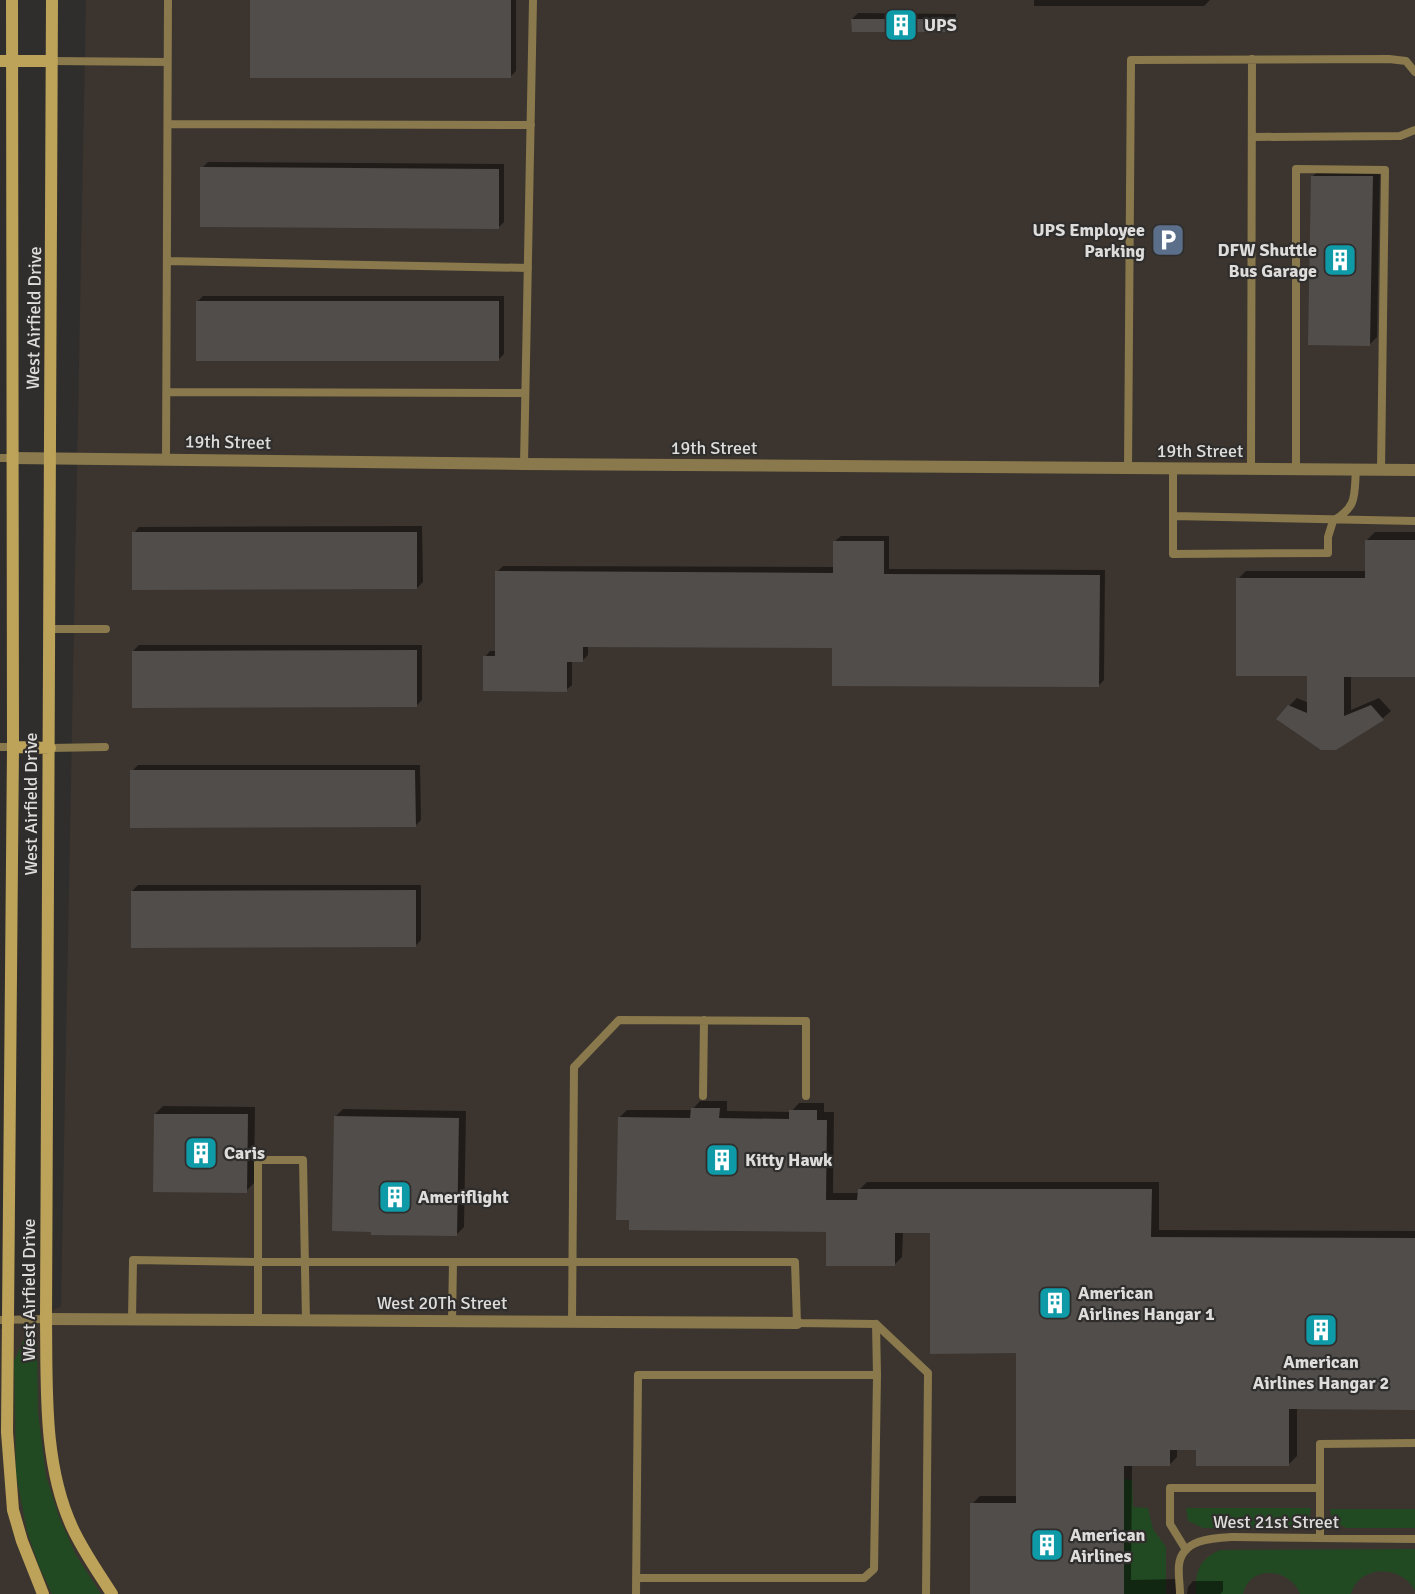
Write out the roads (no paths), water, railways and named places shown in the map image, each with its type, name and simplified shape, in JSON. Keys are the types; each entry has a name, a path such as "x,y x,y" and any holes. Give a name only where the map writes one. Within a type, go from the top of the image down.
{"street":[{"name":"West Airfield Drive","path":"12,0 5,61 6,458 13,747 5,1131 4,1320 7,1432 13,1509 22,1541 43,1594"},
{"name":"West Airfield Drive","path":"52,0 46,1319 48,1435 58,1483 71,1525 87,1556 112,1594"},
{"path":"5,61 52,61"},
{"name":"19th Street","path":"6,458 1415,470"},
{"path":"13,747 50,748"},
{"name":"West 20Th Street","path":"46,1319 797,1323"}],"lane":[{"path":"166,459 168,0"},
{"path":"524,464 533,0"},
{"path":"1251,469 1252,59"},
{"path":"1128,468 1131,60 1389,59 1406,61 1415,72"},
{"path":"52,61 167,62"},
{"path":"169,124 531,125"},
{"path":"1253,137 1400,136 1415,130"},
{"path":"1296,469 1296,169 1385,170 1381,470"},
{"path":"167,261 528,268"},
{"path":"167,392 525,393"},
{"path":"1173,468 1173,554 1328,553 1328,537 1333,520 1348,512 1353,501 1356,469"},
{"path":"1173,516 1415,522"},
{"path":"50,629 106,629"},
{"path":"0,747 13,747"},
{"path":"50,748 105,747"},
{"path":"572,1322 574,1067 619,1020 806,1021 806,1096"},
{"path":"704,1020 704,1096"},
{"path":"258,1320 258,1160 303,1160 306,1321"},
{"path":"132,1320 133,1260 795,1262 797,1323"},
{"path":"452,1322 453,1262"},
{"name":"West 20Th Street","path":"4,1320 46,1319"},
{"name":"West 20Th Street","path":"797,1323 876,1324"},
{"path":"636,1578 864,1578 874,1569 876,1324"},
{"path":"876,1324 928,1373 926,1594"},
{"path":"636,1594 638,1375 877,1375"},
{"path":"1320,1538 1320,1444 1415,1443"},
{"path":"1180,1594 1179,1563 1186,1550 1170,1524 1170,1488 1320,1488"},
{"name":"West 21st Street","path":"1186,1550 1204,1539 1415,1539"}],"place":[{"name":"UPS","path":"901,25"},
{"name":"UPS Employee Parking","path":"1168,240"},
{"name":"DFW Shuttle Bus Garage","path":"1340,260"},
{"name":"Caris","path":"201,1153"},
{"name":"Kitty Hawk","path":"722,1160"},
{"name":"Ameriflight","path":"395,1197"},
{"name":"American Airlines Hangar 1","path":"1055,1303"},
{"name":"American Airlines Hangar 2","path":"1321,1330"},
{"name":"American Airlines","path":"1047,1545"}]}
